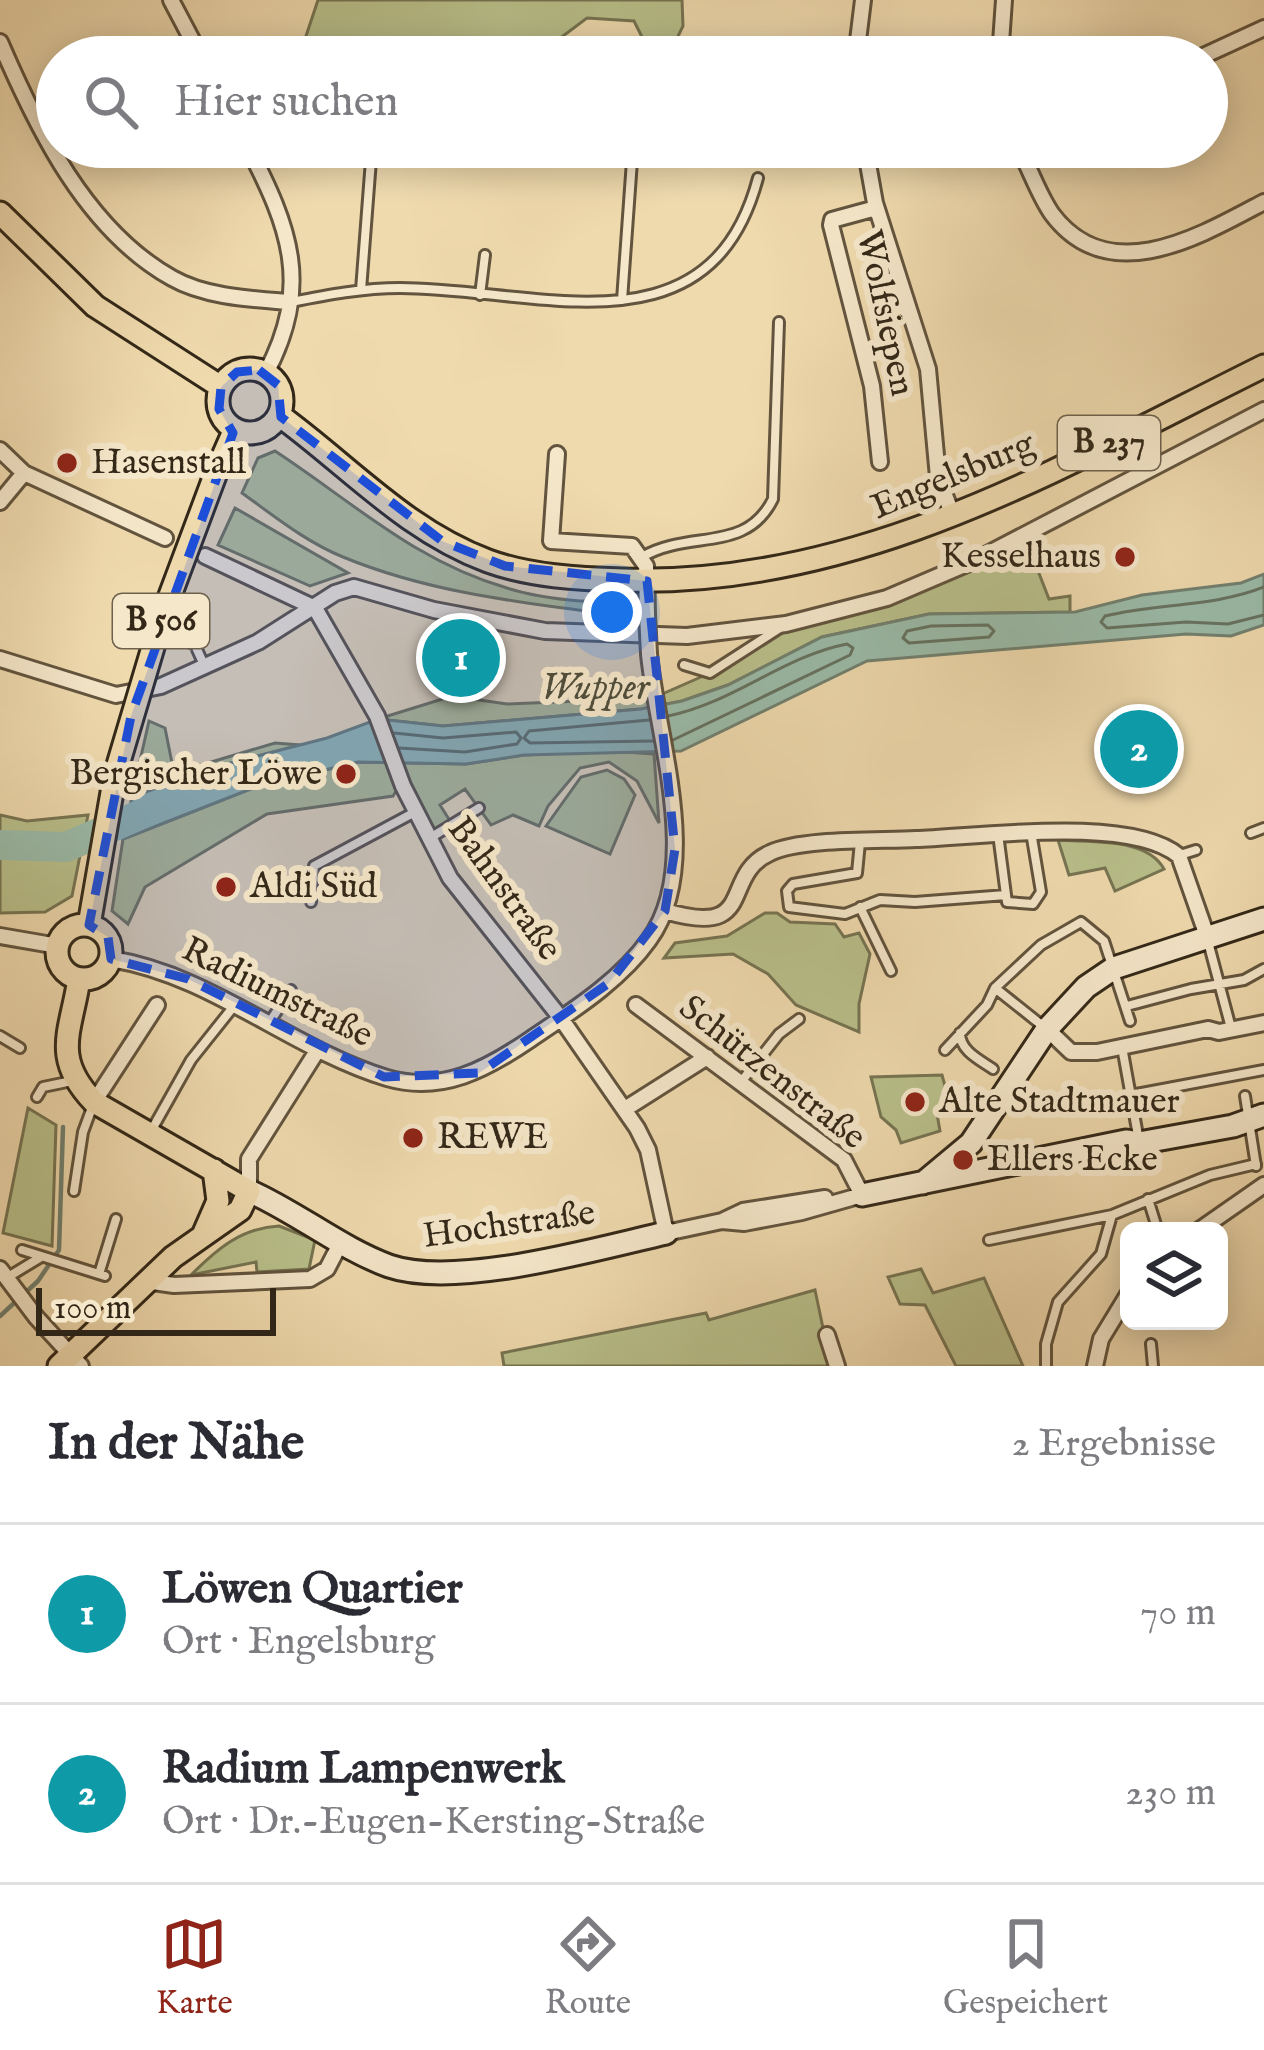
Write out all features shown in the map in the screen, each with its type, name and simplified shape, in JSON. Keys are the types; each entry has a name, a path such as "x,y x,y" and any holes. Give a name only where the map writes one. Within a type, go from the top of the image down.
{"main road":[{"path":"0,213 95,306 221,387"},
{"name":"Engelsburg","path":"279,416 397,513 442,541 506,566 646,581 713,577 874,546 953,516 1264,366"},
{"path":"244,370 266,373 281,392 279,416 262,431 235,430 219,409 221,387 244,370"},
{"name":"B 506","path":"89,925 115,775 131,716 186,547 235,430"},
{"path":"89,925 108,937 111,959 99,975 79,979 59,963 58,946 72,928 89,925"},
{"path":"70,1362 146,1281 203,1233 240,1210 249,1191 94,1102 75,1080 65,1048 79,979"},
{"path":"203,1233 218,1201 214,1170"}],"street":[{"path":"171,0 190,36"},
{"path":"859,36 863,0"},
{"path":"1001,36 1004,0"},
{"path":"1228,45 1264,28"},
{"path":"0,42 36,120"},
{"path":"64,168 142,256 173,279 212,292 290,302"},
{"path":"258,168 283,217 291,253 290,302 282,340 266,373"},
{"name":"Wolfsiepen","path":"869,168 876,208 928,369 938,477 953,516"},
{"path":"1029,168 1052,213 1076,237 1106,251 1140,254 1166,248 1264,202"},
{"name":"Wolfsiepen","path":"876,208 832,220 831,225 872,386 880,462"},
{"path":"0,658 116,695 161,686 258,642 335,593 354,587 434,610 545,631 687,636 786,624 887,598 976,560 1264,410"},
{"path":"0,450 24,473 165,538"},
{"path":"557,454 551,541 632,546 642,557 646,581"},
{"path":"0,502 24,473"},
{"path":"205,556 315,608"},
{"name":"Radiumstraße","path":"111,959 172,973 387,1084 479,1073 560,1017 631,962 665,911 673,884 675,849 653,698 646,581"},
{"name":"Bahnstraße","path":"315,608 377,716 415,812 450,878 560,1017 648,1150 665,1233"},
{"path":"665,911 691,919 722,914 766,854 789,848 1031,832 1142,839 1179,856 1207,936"},
{"path":"922,1183 971,1143 1047,1029 1086,987 1114,968 1264,919"},
{"path":"0,936 58,946"},
{"path":"94,1102 158,1005"},
{"name":"Schützenstraße","path":"636,1005 844,1160 852,1197"},
{"path":"1047,1029 1071,1052 1264,1023"},
{"path":"249,1191 249,1159 317,1051"},
{"path":"625,1109 707,1057"},
{"name":"Hochstraße","path":"249,1191 396,1268 449,1273 722,1222 744,1223 1126,1141 1139,1143 1233,1126 1252,1110"},
{"path":"971,1143 974,1158 986,1169"},
{"path":"1211,1222 1264,1185"},
{"path":"146,1281 174,1286 310,1279 327,1269 341,1241"},
{"path":"8,1280 70,1362"},
{"path":"1095,1366 1100,1339 1120,1307"},
{"path":"826,1335 837,1366"}],"lane":[{"path":"361,290 370,168"},
{"path":"622,300 631,168"},
{"path":"290,302 402,288 480,296 622,300 665,292 704,273 730,244 749,210 758,178"},
{"path":"480,296 485,255"},
{"path":"642,557 677,543 747,532 764,518 772,499 779,322"},
{"path":"684,665 710,673 786,624"},
{"path":"167,632 195,645 205,666"},
{"path":"428,839 479,808"},
{"path":"311,902 314,866 415,812"},
{"path":"1251,832 1264,828"},
{"path":"998,834 1006,902 1033,904 1040,898 1031,832"},
{"path":"860,842 856,873 793,884 786,901 789,907 844,914 880,900 1006,896"},
{"path":"1179,856 1196,850"},
{"path":"860,907 891,971"},
{"path":"945,1050 987,1005 994,988 1041,945 1081,922 1104,941 1130,1021"},
{"path":"1207,936 1232,1030"},
{"path":"1127,1006 1191,988 1244,980 1264,969"},
{"path":"994,988 1047,1029"},
{"path":"268,1024 291,990"},
{"path":"149,1134 191,1060 235,1006"},
{"path":"741,1082 779,1034 799,1019"},
{"path":"960,1033 970,1054 993,1069"},
{"path":"0,1036 20,1048"},
{"path":"1122,1047 1139,1143"},
{"path":"1131,1095 1241,1078 1264,1070"},
{"path":"37,1097 43,1088 75,1080"},
{"path":"74,1191 83,1132 94,1102"},
{"path":"989,1240 1112,1215 1210,1175 1256,1166 1252,1110"},
{"path":"1148,1199 1155,1222"},
{"path":"1046,1366 1046,1344 1058,1302 1101,1254 1112,1215"},
{"path":"22,1250 102,1275 116,1219"},
{"path":"8,1280 44,1256"},
{"path":"1151,1344 1153,1366"}],"highlighted area":[{"path":"259,370 278,385 281,417 442,541 505,566 647,581 675,849 665,911 609,983 479,1073 384,1077 188,979 111,959 108,937 89,925 131,716 233,433 219,409 221,387 237,372"}],"green space":[{"path":"318,0 682,0 683,26 678,36 642,36 634,21 587,18 563,36 306,36"},
{"path":"275,451 442,562 524,593 621,601 632,617 449,589 329,551 242,493 258,458"},
{"path":"235,508 348,573 310,586 218,545"},
{"path":"1026,540 1049,599 1070,596 1070,612 929,614 822,637 728,685 641,709 443,726 378,719 452,696 507,704 653,698 710,673 786,624 887,598"},
{"path":"149,721 165,728 174,773 275,743 301,745 211,768 132,796"},
{"path":"654,754 659,823 637,781 609,762 580,768 548,806 539,826 513,815 491,825 465,789 440,805 452,824 428,839 398,788 393,796 267,814 145,887 128,924 112,911 123,839 258,786 358,762 466,764 524,755"},
{"path":"607,770 624,779 635,795 610,854 546,826 581,777"},
{"path":"0,815 27,821 88,815 72,896 45,912 0,913"},
{"path":"1058,840 1131,847 1156,859 1164,869 1115,891 1105,868 1069,875"},
{"path":"765,913 777,913 790,922 835,924 844,937 859,933 870,954 859,1004 859,1032 796,1005 768,974 733,954 664,958 675,943 727,936"},
{"path":"942,1075 951,1108 937,1114 940,1131 901,1143 896,1130 881,1117 871,1077"},
{"path":"28,1108 56,1125 52,1246 3,1233"},
{"path":"279,1226 315,1240 309,1269 257,1272 256,1262 191,1275 231,1242"},
{"path":"921,1269 933,1293 984,1278 1023,1366 956,1366 925,1305 900,1304 888,1277"},
{"path":"815,1290 831,1366 504,1366 502,1353 706,1313 709,1320"}],"water":[{"path":"1264,574 1264,625 1231,636 1186,634 867,661 681,751 524,755 466,764 358,762 258,786 123,839 132,797 211,768 327,738 378,719 443,726 641,709 728,685 822,637 929,614 1075,612 1142,595 1241,583"}],"waterway":[{"name":"Wupper","path":"0,845 66,847 165,804"},
{"path":"0,1316 38,1281 59,1250 63,1127"}],"place":[{"name":"Hasenstall","path":"67,463"},
{"name":"Kesselhaus","path":"1125,557"},
{"name":"Löwen Quartier","path":"461,658"},
{"name":"Radium Lampenwerk","path":"1139,749"},
{"name":"Bergischer Löwe","path":"346,774"},
{"name":"Aldi Süd","path":"226,887"},
{"name":"Alte Stadtmauer","path":"915,1102"},
{"name":"REWE","path":"413,1138"},
{"name":"Ellers Ecke","path":"963,1160"}]}
